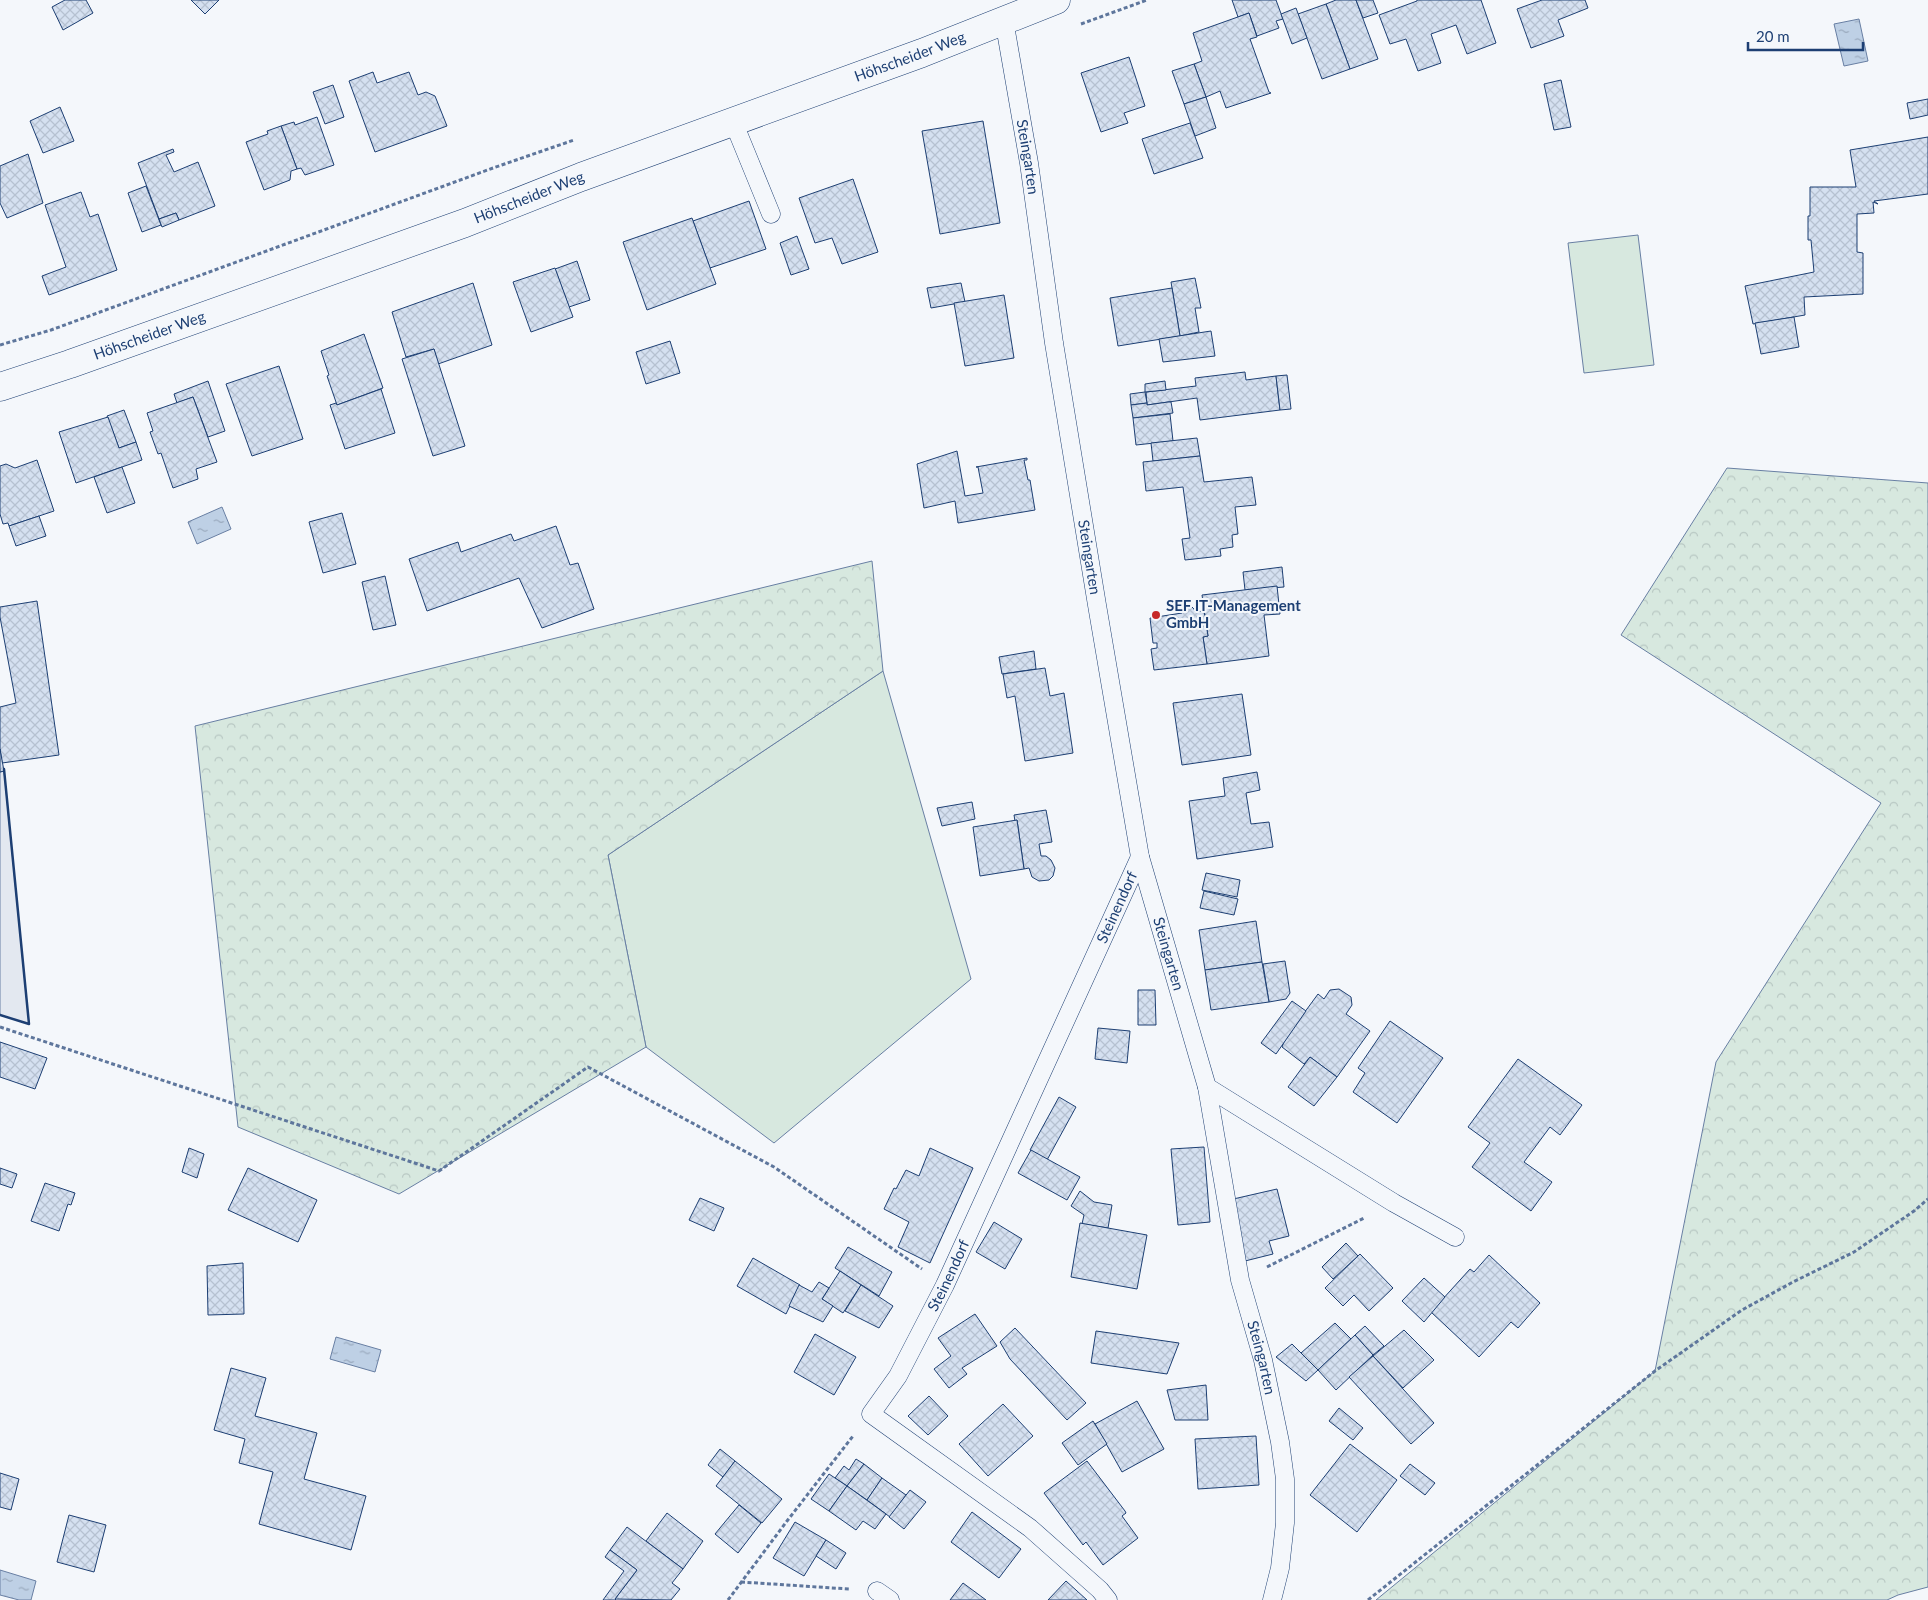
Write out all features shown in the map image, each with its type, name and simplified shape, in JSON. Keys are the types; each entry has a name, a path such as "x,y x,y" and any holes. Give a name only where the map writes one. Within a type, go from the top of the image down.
{"main road":[{"name":"Höhscheider Weg","path":"0,388 465,223 733,121 922,53 1056,0"}],"lane":[{"name":"Steingarten","path":"1004,20 1029,163 1056,353 1140,857 1207,1087 1240,1280 1263,1360 1280,1442 1285,1479 1285,1524 1280,1568 1272,1600"},
{"path":"733,121 771,214"},
{"name":"Steinendorf","path":"871,1414 898,1376 944,1285 1140,857"},
{"path":"1207,1087 1394,1203 1455,1237"},
{"path":"871,1414 1030,1528 1100,1590 1108,1600"}],"path":[{"path":"0,345 51,330 493,168 582,138"},
{"path":"0,1027 439,1171 588,1067 774,1167 944,1285"},
{"path":"1368,1600 1655,1371 1742,1310 1854,1252 1914,1211 1928,1199"},
{"path":"1240,1280 1394,1203"},
{"path":"728,1600 871,1414"},
{"path":"741,1582 884,1595"}],"green space":[{"path":"1638,235 1654,365 1584,373 1568,243"},
{"path":"1727,468 1928,483 1928,1587 1887,1600 1376,1600 1655,1371 1716,1062 1881,803 1621,635"},
{"path":"872,561 883,671 608,855 646,1047 399,1194 238,1127 195,726"},
{"path":"883,671 971,979 774,1143 646,1047 608,855"}],"shaded area":[{"path":"4,771 29,1024 0,1015 0,772"}],"water":[{"path":"1859,19 1868,61 1844,66 1834,24"},
{"path":"222,507 231,529 197,544 188,522"},
{"path":"336,1337 381,1350 375,1372 330,1359"},
{"path":"0,1570 36,1581 31,1600 19,1600 0,1595"}],"building":[{"path":"65,0 86,0 93,13 63,30 52,7"},
{"path":"191,0 219,0 205,14"},
{"path":"1232,0 1276,0 1283,19 1276,21 1279,28 1257,36 1249,13 1238,17"},
{"path":"1336,0 1356,0 1378,59 1350,69 1326,4"},
{"path":"1356,0 1373,0 1378,13 1363,18"},
{"path":"1417,0 1481,0 1496,43 1467,54 1456,25 1431,34 1441,63 1418,71 1406,39 1390,44 1379,15"},
{"path":"1542,0 1585,0 1588,8 1558,20 1564,36 1531,48 1517,9"},
{"path":"1326,4 1350,69 1322,79 1298,14"},
{"path":"1296,8 1307,38 1292,44 1281,14"},
{"path":"1249,13 1257,37 1250,39 1269,92 1271,93 1226,108 1220,91 1206,97 1194,64 1202,61 1193,33"},
{"path":"1129,57 1145,106 1124,113 1128,123 1101,132 1081,73"},
{"path":"1194,64 1206,97 1184,104 1172,71"},
{"path":"373,72 377,83 409,72 418,95 426,92 435,96 447,126 375,152 349,81"},
{"path":"1561,80 1571,127 1554,130 1544,84"},
{"path":"333,85 344,117 325,124 313,92"},
{"path":"1206,97 1216,128 1195,136 1184,104"},
{"path":"1928,99 1928,115 1910,119 1907,103"},
{"path":"60,107 74,141 43,153 30,121"},
{"path":"317,117 334,165 305,175 301,168 297,169 281,126 294,122 295,125"},
{"path":"983,121 1000,223 940,234 922,131"},
{"path":"1190,123 1203,158 1154,174 1142,139"},
{"path":"281,126 297,169 291,171 290,180 264,190 246,142 268,134 267,131"},
{"path":"1928,137 1928,194 1874,201 1878,204 1873,202 1874,213 1857,214 1857,252 1863,253 1863,294 1804,297 1805,315 1753,324 1745,286 1814,272 1811,240 1808,240 1810,187 1856,187 1850,150"},
{"path":"173,149 174,152 166,155 174,172 198,162 215,206 179,220 176,213 159,219 138,163"},
{"path":"28,154 43,203 7,218 0,203 0,166"},
{"path":"853,179 878,252 842,264 832,238 815,243 799,198"},
{"path":"146,186 161,225 142,232 128,193"},
{"path":"81,192 90,217 98,214 117,270 49,295 42,276 66,267 45,205"},
{"path":"749,201 766,249 710,268 693,221"},
{"path":"176,213 179,220 162,227 159,219"},
{"path":"692,218 716,284 647,310 623,242"},
{"path":"797,236 809,269 791,275 780,243"},
{"path":"577,261 590,300 569,307 555,269"},
{"path":"555,268 573,317 531,332 513,282"},
{"path":"1195,278 1201,308 1195,308 1199,332 1180,336 1171,282"},
{"path":"473,283 492,345 438,364 434,349 406,357 392,312"},
{"path":"961,283 965,302 931,308 927,288"},
{"path":"1172,288 1180,336 1118,346 1110,298"},
{"path":"1004,295 1014,358 965,366 954,303"},
{"path":"1794,317 1799,347 1761,354 1755,323"},
{"path":"1211,331 1215,356 1163,362 1159,339"},
{"path":"364,334 383,388 337,405 321,351"},
{"path":"670,341 680,373 646,384 636,352"},
{"path":"434,349 465,446 433,456 402,359"},
{"path":"279,366 303,439 252,456 226,384"},
{"path":"1245,372 1246,380 1276,376 1280,410 1200,420 1197,398 1147,405 1146,392 1196,386 1195,378"},
{"path":"1287,375 1291,409 1280,410 1276,376"},
{"path":"208,381 225,431 208,437 193,397 177,403 174,394"},
{"path":"1165,381 1166,390 1145,392 1145,384"},
{"path":"381,389 395,433 345,449 330,405 336,403 337,405"},
{"path":"1145,392 1147,403 1131,405 1130,394"},
{"path":"193,397 217,462 196,469 198,479 173,488 161,453 158,454 150,432 153,431 147,413"},
{"path":"1171,402 1173,413 1133,418 1131,405"},
{"path":"124,410 136,442 119,448 107,416"},
{"path":"1170,414 1173,441 1136,445 1133,418"},
{"path":"108,417 119,448 136,442 142,460 76,483 59,432"},
{"path":"1197,438 1200,456 1153,461 1151,443"},
{"path":"957,451 965,496 983,493 978,467 976,467 1027,458 1027,460 1024,460 1028,480 1030,480 1035,510 958,523 955,501 924,508 917,464"},
{"path":"1200,456 1204,482 1252,477 1256,505 1235,507 1238,534 1232,535 1233,547 1220,549 1221,556 1185,560 1182,539 1190,538 1183,487 1146,491 1143,462"},
{"path":"37,460 54,511 9,526 8,523 3,524 0,514 0,466 6,464 15,468"},
{"path":"122,467 135,503 107,513 94,477"},
{"path":"342,513 356,564 323,573 309,522"},
{"path":"39,516 46,536 16,546 9,526"},
{"path":"556,526 570,565 578,563 594,609 542,628 519,578 427,611 409,559 458,542 461,552 511,534 514,541"},
{"path":"1282,567 1284,587 1245,590 1243,572"},
{"path":"385,576 396,625 373,630 362,582"},
{"path":"1277,586 1280,614 1264,615 1269,656 1207,664 1203,637 1208,636 1202,595"},
{"path":"37,601 59,755 2,763 0,707 16,703 0,617 0,607"},
{"path":"1191,606 1195,612 1204,611 1208,636 1203,637 1207,664 1154,670 1151,649 1157,648 1157,643 1153,643 1150,618 1182,613 1184,607"},
{"path":"1034,651 1036,669 1002,674 999,657"},
{"path":"1045,668 1050,696 1064,693 1073,753 1025,761 1015,696 1007,698 1003,674"},
{"path":"1242,694 1251,755 1182,765 1173,703"},
{"path":"0,749 4,771 0,772"},
{"path":"1257,772 1260,790 1246,793 1251,824 1269,822 1273,847 1197,859 1189,801 1225,796 1223,778"},
{"path":"972,802 975,819 942,826 937,808"},
{"path":"1046,810 1052,842 1039,844 1041,856 1046,856 1051,860 1055,868 1053,876 1049,880 1039,881 1032,877 1029,868 1024,869 1017,820 1015,821 1014,815"},
{"path":"1017,820 1024,869 980,876 973,827"},
{"path":"1206,873 1240,880 1237,897 1202,890"},
{"path":"1204,891 1238,899 1234,915 1200,908"},
{"path":"1256,921 1262,962 1205,970 1199,930"},
{"path":"1285,961 1290,993 1286,999 1269,1002 1263,964"},
{"path":"1262,962 1269,1002 1211,1010 1205,970"},
{"path":"1339,989 1351,997 1352,1005 1346,1014 1370,1031 1337,1077 1310,1057 1304,1064 1282,1047 1285,1039 1318,994 1324,999 1330,990"},
{"path":"1138,990 1155,990 1156,1025 1138,1025"},
{"path":"1292,1001 1306,1011 1276,1054 1261,1043"},
{"path":"1390,1021 1443,1058 1397,1123 1353,1092 1365,1073 1358,1068"},
{"path":"1098,1028 1130,1031 1127,1063 1095,1059"},
{"path":"0,1042 47,1058 35,1089 0,1077"},
{"path":"1310,1057 1337,1077 1314,1106 1288,1087"},
{"path":"1518,1059 1582,1105 1560,1135 1550,1127 1524,1162 1552,1182 1531,1211 1472,1167 1490,1143 1468,1127"},
{"path":"1059,1097 1076,1107 1047,1160 1030,1150"},
{"path":"1204,1147 1210,1222 1178,1225 1171,1149"},
{"path":"189,1148 204,1154 197,1178 182,1172"},
{"path":"930,1148 973,1168 930,1263 898,1247 909,1222 884,1209 894,1188 896,1189 906,1170 919,1176"},
{"path":"1031,1150 1080,1177 1067,1200 1018,1173"},
{"path":"0,1168 17,1174 12,1188 0,1184"},
{"path":"248,1168 317,1200 298,1242 228,1210"},
{"path":"45,1183 75,1193 71,1205 68,1204 59,1231 31,1221"},
{"path":"1277,1189 1289,1236 1269,1241 1273,1254 1245,1261 1229,1200"},
{"path":"1080,1191 1094,1202 1112,1205 1108,1228 1082,1224 1084,1215 1071,1206"},
{"path":"700,1198 724,1208 714,1231 689,1220"},
{"path":"994,1222 1022,1239 1005,1269 976,1252"},
{"path":"1080,1223 1147,1235 1137,1289 1071,1277"},
{"path":"1346,1243 1358,1256 1333,1279 1322,1267"},
{"path":"848,1247 892,1272 879,1296 835,1268"},
{"path":"1360,1254 1393,1288 1369,1311 1354,1295 1343,1306 1325,1288"},
{"path":"1489,1255 1540,1303 1518,1328 1511,1322 1479,1357 1431,1312 1470,1269 1474,1272"},
{"path":"753,1258 800,1285 786,1314 737,1286"},
{"path":"243,1263 244,1314 208,1315 207,1266"},
{"path":"840,1271 861,1285 843,1313 822,1299"},
{"path":"1424,1278 1445,1297 1424,1322 1402,1301"},
{"path":"819,1282 829,1288 822,1299 833,1306 823,1322 789,1306 799,1285 812,1292"},
{"path":"861,1285 893,1306 879,1328 845,1311"},
{"path":"975,1314 997,1346 962,1368 967,1374 949,1388 934,1369 951,1356 938,1338"},
{"path":"1335,1323 1351,1339 1318,1370 1301,1353"},
{"path":"1365,1326 1384,1346 1373,1355 1355,1335"},
{"path":"1015,1328 1086,1403 1067,1420 1010,1359 1000,1342"},
{"path":"1404,1330 1434,1360 1403,1388 1373,1356"},
{"path":"1096,1331 1179,1343 1167,1374 1091,1363"},
{"path":"815,1334 856,1357 834,1395 794,1372"},
{"path":"1355,1335 1373,1355 1336,1390 1318,1370"},
{"path":"1292,1344 1318,1370 1306,1381 1276,1357"},
{"path":"1373,1356 1434,1423 1411,1444 1349,1377"},
{"path":"231,1368 266,1378 255,1416 317,1433 304,1479 366,1496 351,1550 259,1524 273,1472 239,1463 245,1439 214,1430"},
{"path":"1206,1385 1208,1420 1175,1420 1167,1390"},
{"path":"929,1396 948,1416 928,1435 908,1416"},
{"path":"1137,1401 1164,1449 1122,1472 1095,1424"},
{"path":"1003,1404 1033,1436 988,1476 959,1444"},
{"path":"1339,1408 1363,1428 1353,1440 1329,1421"},
{"path":"1093,1421 1107,1444 1078,1465 1062,1443"},
{"path":"1256,1436 1259,1485 1198,1489 1195,1439"},
{"path":"1350,1444 1397,1480 1357,1532 1310,1495"},
{"path":"720,1449 735,1461 723,1477 708,1465"},
{"path":"856,1459 864,1464 847,1486 835,1478 844,1466 849,1470"},
{"path":"735,1461 782,1499 762,1523 716,1486"},
{"path":"1087,1461 1125,1511 1126,1513 1122,1516 1138,1538 1103,1565 1086,1542 1083,1545 1044,1493"},
{"path":"864,1464 882,1478 867,1500 847,1486"},
{"path":"1410,1464 1435,1483 1425,1495 1400,1476"},
{"path":"0,1473 19,1479 11,1510 0,1507"},
{"path":"829,1474 847,1486 829,1511 811,1499"},
{"path":"882,1478 906,1495 890,1517 867,1500"},
{"path":"847,1486 886,1514 875,1529 863,1521 856,1530 829,1511"},
{"path":"910,1490 926,1502 904,1529 889,1517"},
{"path":"739,1505 761,1523 738,1553 715,1534"},
{"path":"972,1512 1021,1549 999,1578 951,1542"},
{"path":"667,1513 703,1541 683,1569 646,1541"},
{"path":"69,1515 106,1525 94,1572 57,1562"},
{"path":"795,1522 826,1540 804,1576 773,1558"},
{"path":"627,1527 683,1569 672,1583 680,1589 671,1600 615,1599 637,1570 610,1550"},
{"path":"826,1540 846,1553 836,1569 816,1556"},
{"path":"610,1550 637,1570 616,1600 603,1600 624,1571 605,1557"},
{"path":"1066,1581 1087,1600 1048,1600"},
{"path":"963,1583 986,1600 950,1600"}],"wall":[{"path":"0,1015 29,1024 4,769"}],"place":[{"name":"SEF IT-Management GmbH","path":"1156,615"}]}
